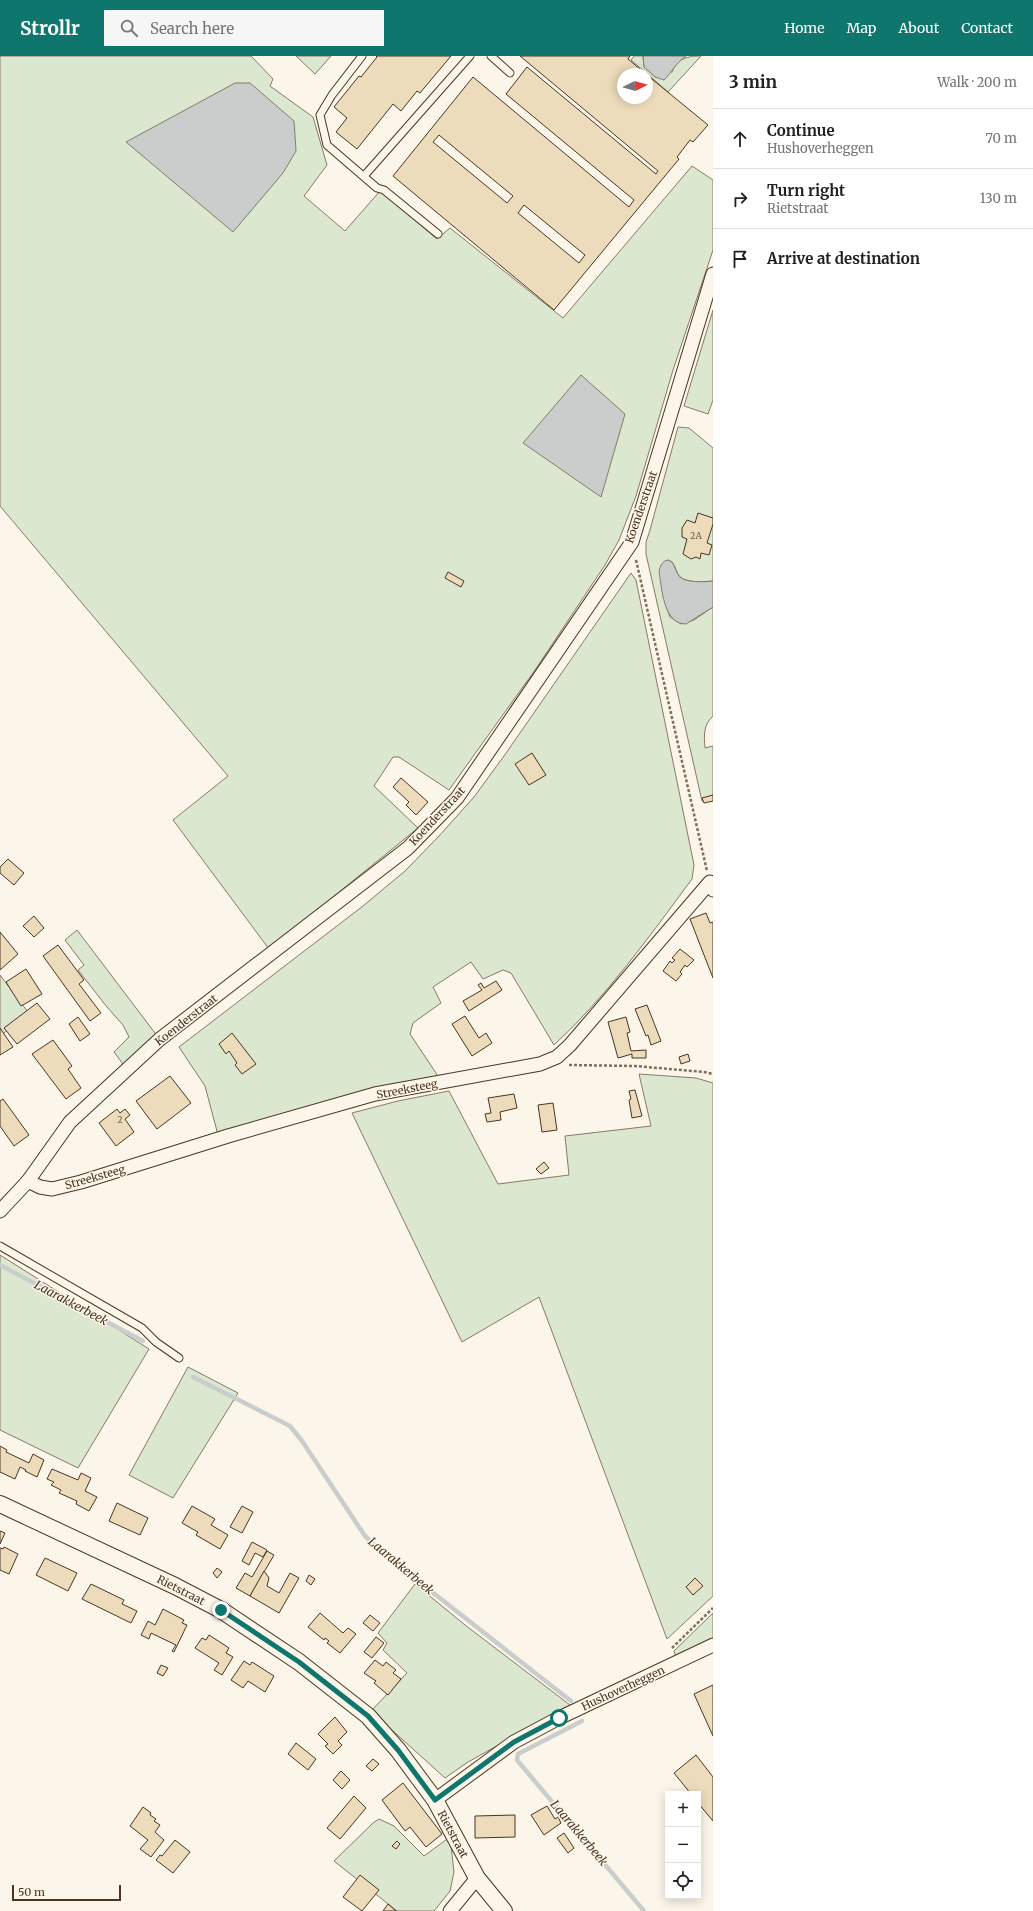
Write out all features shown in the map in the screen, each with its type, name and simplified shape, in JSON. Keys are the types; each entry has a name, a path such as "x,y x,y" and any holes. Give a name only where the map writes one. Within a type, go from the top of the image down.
{"street":[{"name":"Koenderstraat","path":"0,1211 28,1181 70,1122 160,1039 408,848 458,798 632,542 713,274"},
{"name":"Streeksteeg","path":"28,1181 40,1187 52,1189 81,1182 228,1136 375,1094 540,1064 556,1057 570,1045 711,886"},
{"name":"Rietstraat","path":"0,1504 175,1586 221,1610 299,1662 368,1716 398,1750 435,1800 477,1878 504,1911"},
{"name":"Hushoverheggen","path":"435,1800 514,1742 559,1718 713,1645"},
{"path":"450,1911 477,1878"}],"lane":[{"path":"362,56 332,95 320,115 327,145 377,188 384,190 438,234"},
{"path":"364,176 470,56"},
{"path":"491,56 510,73"},
{"path":"0,1246 142,1328 156,1342 179,1358"}],"path":[{"path":"632,542 711,886"},
{"path":"564,1065 636,1066 713,1074"},
{"path":"661,1669 664,1656 713,1608"}],"green space":[{"path":"0,56 251,56 273,79 270,86 313,117 327,165 304,196 345,231 380,191 437,239 450,228 563,318 692,166 713,180 713,250 673,370 636,496 619,540 605,565 535,670 449,790 399,757 393,757 374,786 418,828 269,949 173,820 228,776 0,506"},
{"path":"296,56 331,56 315,74"},
{"path":"634,56 643,56 644,67 650,68 640,68 631,60"},
{"path":"701,56 668,92 653,79 653,69 672,72 674,67 680,61 687,57"},
{"path":"713,310 713,400 708,414 684,406"},
{"path":"678,427 689,428 713,448 713,581 696,582 683,579 680,577 672,562 668,560 666,606 670,617 681,624 694,620 713,607 713,716 707,723 704,739 705,748 713,746 713,796 702,801 646,554 646,542"},
{"path":"631,573 636,580 694,865 692,879 610,986 592,1007 554,1045 511,973 503,970 483,979 471,962 433,987 441,1003 413,1023 410,1034 438,1076 218,1135 205,1086 179,1047 363,906 405,871 439,836 474,797 504,756"},
{"path":"77,930 158,1037 123,1064 114,1052 129,1037 123,1025 78,970 84,965 65,940"},
{"path":"0,975 28,1012 3,1034 0,1029"},
{"path":"639,1074 696,1078 713,1083 713,1596 667,1639 539,1297 462,1342 352,1113 398,1101 449,1091 498,1184 569,1175 565,1136 651,1126"},
{"path":"0,1255 149,1349 78,1468 0,1430"},
{"path":"188,1367 238,1393 173,1498 129,1475"},
{"path":"415,1584 465,1625 570,1705 468,1762 445,1778 371,1711 407,1673 383,1650 387,1643 378,1633"},
{"path":"713,1613 713,1639 676,1657 674,1651"},
{"path":"379,1819 394,1826 424,1856 450,1837 454,1872 450,1891 434,1911 397,1911 334,1861"}],"shaded area":[{"path":"643,56 686,56 664,80 653,75 653,68 644,67"},
{"path":"235,83 250,83 294,121 296,151 283,173 233,232 126,142"},
{"path":"581,375 625,414 601,497 523,443"},
{"path":"668,560 672,562 680,577 683,579 696,582 713,581 713,607 686,624 678,622 672,618 665,604 659,572 664,561"}],"building":[{"path":"376,56 451,56 420,93 417,91 401,111 393,104 357,149 336,132 347,118 334,107 359,76 361,77 377,57"},
{"path":"520,56 630,56 628,59 639,68 617,68 617,104 653,104 653,80 708,125 693,142 690,140 677,157 679,159 554,310 393,176 473,77 629,207 634,200 506,94 527,67 656,174 658,171","holes":["439,135 513,196 507,203 433,142","524,205 585,255 579,263 518,213"]},
{"path":"698,513 713,518 713,524 707,543 712,545 709,555 701,553 700,559 696,557 691,559 683,554 687,539 682,537 682,528 687,520 695,523"},
{"path":"448,572 464,581 461,587 445,578"},
{"path":"532,753 546,775 529,785 515,764"},
{"path":"401,778 428,802 416,815 406,805 409,802 393,787"},
{"path":"713,795 713,801 704,803 702,798"},
{"path":"8,859 24,873 14,885 0,873 0,867"},
{"path":"706,913 710,923 713,922 713,978 690,919"},
{"path":"34,916 44,928 34,937 23,926"},
{"path":"0,932 18,954 0,970"},
{"path":"58,945 84,980 79,984 101,1013 90,1021 43,956"},
{"path":"680,949 694,960 687,967 685,965 680,972 682,974 676,981 663,971 670,961 672,963 675,960 672,958"},
{"path":"26,969 42,994 21,1006 6,982"},
{"path":"496,981 502,990 469,1011 463,1001 482,990 478,985 481,983 484,988"},
{"path":"37,1003 50,1019 17,1044 4,1028"},
{"path":"647,1005 661,1041 651,1045 648,1035 646,1036 635,1009"},
{"path":"465,1016 479,1038 486,1033 492,1043 472,1056 452,1024"},
{"path":"78,1017 90,1034 80,1041 69,1024"},
{"path":"626,1017 630,1032 627,1033 631,1051 646,1050 646,1058 632,1058 632,1054 618,1058 608,1022"},
{"path":"0,1028 13,1047 0,1055"},
{"path":"232,1033 256,1064 242,1074 235,1065 237,1063 229,1051 226,1054 219,1044"},
{"path":"53,1040 72,1066 68,1069 81,1088 66,1099 32,1054"},
{"path":"688,1054 690,1061 681,1064 679,1057"},
{"path":"170,1076 191,1103 157,1129 136,1101"},
{"path":"635,1090 642,1116 632,1118 629,1091"},
{"path":"514,1094 517,1108 500,1112 501,1120 487,1122 485,1114 491,1113 488,1098"},
{"path":"3,1099 29,1135 14,1146 0,1126 0,1101"},
{"path":"553,1103 557,1130 542,1132 538,1105"},
{"path":"117,1109 120,1113 125,1109 130,1115 125,1119 134,1132 116,1146 99,1123"},
{"path":"544,1162 549,1168 541,1174 536,1169"},
{"path":"0,1446 7,1450 6,1452 29,1463 33,1454 44,1460 37,1477 20,1467 15,1479 0,1472"},
{"path":"52,1469 78,1480 81,1473 91,1478 85,1491 97,1497 89,1511 76,1504 77,1501 59,1493 61,1490 51,1485 54,1482 47,1479"},
{"path":"117,1503 148,1518 140,1535 109,1521"},
{"path":"192,1506 215,1519 211,1525 228,1535 220,1549 196,1535 198,1532 182,1523"},
{"path":"242,1506 253,1512 242,1533 230,1527"},
{"path":"0,1531 5,1533 0,1544"},
{"path":"252,1542 267,1550 263,1557 255,1553 249,1565 242,1561"},
{"path":"4,1547 18,1554 9,1574 0,1570 0,1548 3,1549"},
{"path":"267,1551 274,1555 250,1596 236,1588 245,1573 252,1577"},
{"path":"45,1558 77,1573 68,1591 36,1575"},
{"path":"217,1568 222,1572 217,1578 213,1573"},
{"path":"264,1571 269,1578 267,1586 279,1593 290,1573 299,1578 279,1613 250,1596"},
{"path":"309,1575 315,1579 311,1585 306,1581"},
{"path":"695,1578 703,1586 693,1595 686,1587"},
{"path":"91,1584 124,1600 122,1604 137,1611 131,1623 82,1599"},
{"path":"163,1609 184,1620 182,1623 187,1625 174,1652 172,1651 176,1645 151,1633 149,1639 141,1635 148,1621 155,1625"},
{"path":"320,1613 343,1633 348,1628 356,1634 340,1653 327,1643 329,1641 325,1638 324,1640 308,1627"},
{"path":"370,1615 380,1623 373,1631 363,1623"},
{"path":"209,1635 229,1648 226,1653 233,1657 222,1675 214,1670 219,1663 195,1648 202,1638 206,1640"},
{"path":"376,1637 384,1643 372,1658 364,1652"},
{"path":"375,1660 383,1666 386,1662 396,1670 393,1673 401,1679 388,1695 374,1683 376,1681 364,1673"},
{"path":"244,1661 250,1665 252,1662 274,1676 265,1692 248,1681 243,1688 231,1680"},
{"path":"161,1665 168,1668 163,1676 157,1673"},
{"path":"713,1685 713,1736 694,1694"},
{"path":"335,1717 347,1732 338,1741 342,1745 333,1754 325,1746 328,1744 318,1734"},
{"path":"296,1743 316,1759 308,1770 288,1754"},
{"path":"696,1755 713,1777 713,1821 701,1807 701,1791 689,1791 674,1773"},
{"path":"373,1759 379,1764 372,1771 366,1766"},
{"path":"341,1771 350,1780 342,1789 333,1780"},
{"path":"403,1783 442,1834 426,1847 410,1827 405,1831 382,1800"},
{"path":"354,1796 366,1808 340,1839 327,1828"},
{"path":"547,1806 555,1819 558,1817 561,1823 544,1835 531,1815"},
{"path":"143,1807 151,1813 150,1815 156,1819 154,1821 160,1825 155,1832 164,1840 151,1857 140,1849 148,1840 130,1826"},
{"path":"515,1815 515,1837 475,1838 475,1816"},
{"path":"564,1833 574,1848 568,1853 557,1838"},
{"path":"175,1840 190,1852 173,1873 156,1860 160,1855 162,1856"},
{"path":"397,1841 400,1844 396,1849 392,1846"},
{"path":"360,1875 379,1890 362,1911 343,1897"},
{"path":"388,1904 396,1911 383,1911"}],"waterway":[{"name":"Laarakkerbeek","path":"0,1265 143,1341"},
{"name":"Laarakkerbeek","path":"193,1377 290,1426 302,1441 365,1536 385,1555 571,1701"},
{"name":"Laarakkerbeek","path":"582,1721 518,1754 517,1760 644,1911"}],"route":[{"path":"221,1610 299,1662 368,1716 398,1750 435,1800 514,1742 559,1718"}]}
